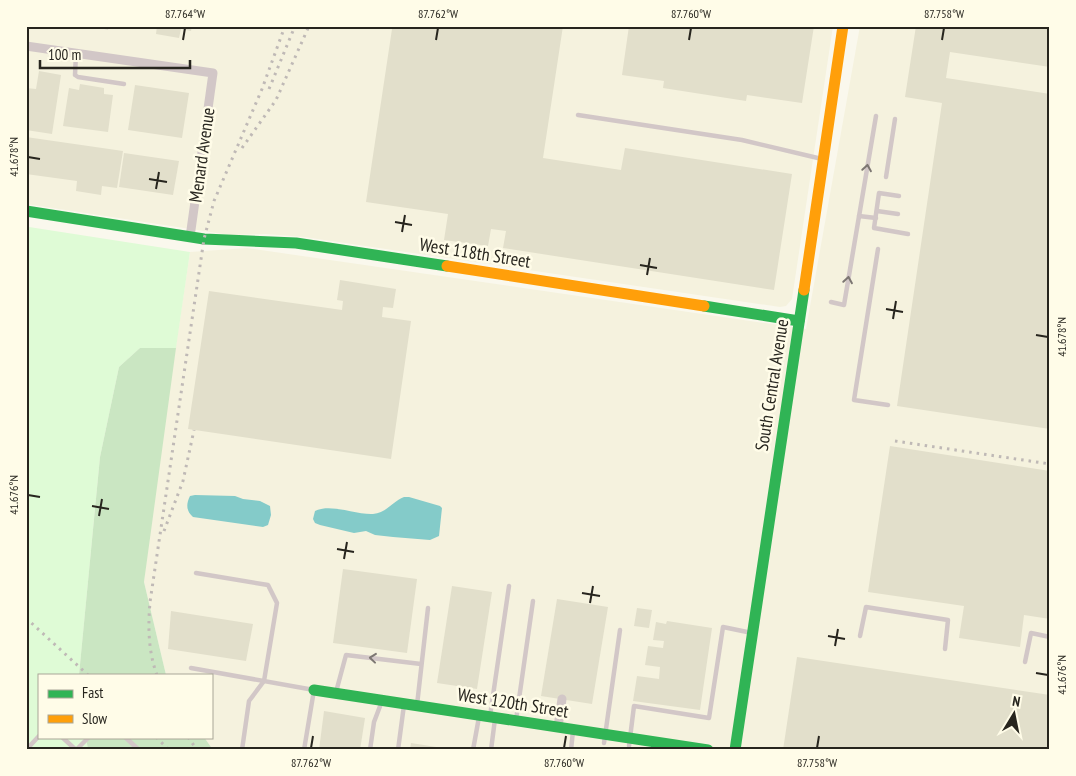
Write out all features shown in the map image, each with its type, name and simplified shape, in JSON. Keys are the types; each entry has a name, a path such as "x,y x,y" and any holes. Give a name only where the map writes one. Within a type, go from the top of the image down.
{"street":[{"name":"South Central Avenue","path":"735,750 843,26"},
{"path":"26,46 76,53"},
{"name":"Menard Avenue","path":"76,53 213,73 190,237"},
{"name":"West 118th Street","path":"26,211 204,239 296,243 799,321"},
{"name":"West 120th Street","path":"314,690 336,689 404,704 558,727 604,738 659,746 702,749"},
{"path":"558,727 562,699"}],"lane":[{"path":"76,53 74,70 75,75 78,77 124,84"},
{"path":"578,115 742,140 823,159"},
{"path":"831,302 844,304 876,116"},
{"path":"886,177 896,119"},
{"path":"899,196 879,193 874,228 908,234"},
{"path":"877,211 898,214"},
{"path":"860,216 876,218"},
{"path":"878,249 854,400 888,405"},
{"path":"196,573 268,585 277,602 264,681 250,701 242,750"},
{"path":"491,750 488,717 509,586"},
{"path":"516,721 533,601"},
{"path":"860,636 866,607 948,620 945,650"},
{"path":"417,706 428,608"},
{"path":"630,742 634,706 709,718 723,627 752,632"},
{"path":"604,738 620,630"},
{"path":"1025,662 1031,633 1050,637"},
{"path":"336,689 346,655 421,664"},
{"path":"192,668 314,690 304,750"},
{"path":"370,750 374,722 383,700"},
{"path":"398,750 404,704"},
{"path":"473,750 488,717"},
{"path":"571,750 574,730"},
{"path":"26,750 38,737"},
{"path":"63,738 76,750 88,738"},
{"path":"126,738 139,750"}],"shaded area":[{"path":"26,26 833,26 792,299 786,306 780,307 304,237 266,234 230,235 26,204"},
{"path":"860,26 1050,26 1050,750 213,750 205,738 212,738 212,674 166,674 144,582 149,525 190,252 247,248 806,329"}],"green space":[{"path":"29,227 190,252 176,348 140,348 119,367 100,457 79,674 38,674 38,738 86,738 88,750 26,750 26,235"},
{"path":"140,348 176,348 144,582 166,674 79,674 100,457 119,367"},
{"path":"86,738 205,738 213,750 88,750"}],"water":[{"path":"190,496 235,496 260,501 270,506 271,515 268,525 263,527 193,517 187,505"},
{"path":"404,497 442,508 439,536 430,540 375,535 366,531 354,533 320,525 315,523 313,519 315,511 328,508 367,514 378,513"}],"building":[{"path":"93,26 109,26 108,30"},
{"path":"157,26 192,26 191,31 181,29 179,38 156,34"},
{"path":"379,26 563,26 543,158 621,170 625,148 792,174 774,290 503,248 506,231 491,229 488,246 444,240 448,214 366,202 392,29"},
{"path":"629,26 814,26 802,103 747,95 746,101 663,88 664,81 622,75"},
{"path":"916,26 1050,26 1050,67 950,52 946,78 1050,94 1050,429 897,406 942,103 905,97"},
{"path":"39,71 61,75 52,134 26,130 26,88 36,89"},
{"path":"80,84 104,88 104,94 113,95 108,132 63,126 69,88 79,90"},
{"path":"135,85 189,93 182,138 128,130"},
{"path":"26,137 123,151 117,188 102,186 101,195 76,191 77,181 26,174"},
{"path":"124,153 179,161 173,195 119,187"},
{"path":"340,280 396,289 393,308 383,307 382,317 411,321 391,459 188,429 209,291 342,310 343,301 337,300"},
{"path":"890,446 1050,471 1050,619 1024,615 1020,647 959,638 964,606 868,592"},
{"path":"343,569 417,579 407,653 333,643"},
{"path":"452,586 492,592 477,689 437,683"},
{"path":"557,599 608,607 592,704 541,696"},
{"path":"637,608 652,610 649,628 634,626"},
{"path":"171,611 253,624 246,661 168,649"},
{"path":"667,621 712,628 700,710 633,701 637,676 659,679 660,667 645,665 648,646 663,648 664,641 653,640 656,622 666,624"},
{"path":"797,657 1050,695 1050,750 783,750"},
{"path":"324,711 365,718 360,750 319,750"},
{"path":"411,743 449,749 449,750 410,750"}],"railway":[{"path":"157,674 149,638 150,602 204,239 214,201 262,89 285,26"},
{"path":"269,89 295,26"},
{"path":"242,148 276,100 309,26"},
{"path":"164,531 183,481 194,430"},
{"path":"895,441 1050,464"},
{"path":"26,618 87,674"},
{"path":"157,738 169,750"},
{"path":"189,738 197,750"}],"traffic: fast":[{"path":"26,211 204,239 296,243 447,266"},
{"path":"735,750 804,290"},
{"path":"704,306 799,321"},
{"path":"314,690 708,750"}],"traffic: slow":[{"path":"804,290 843,26"},
{"path":"447,266 704,306"}]}
